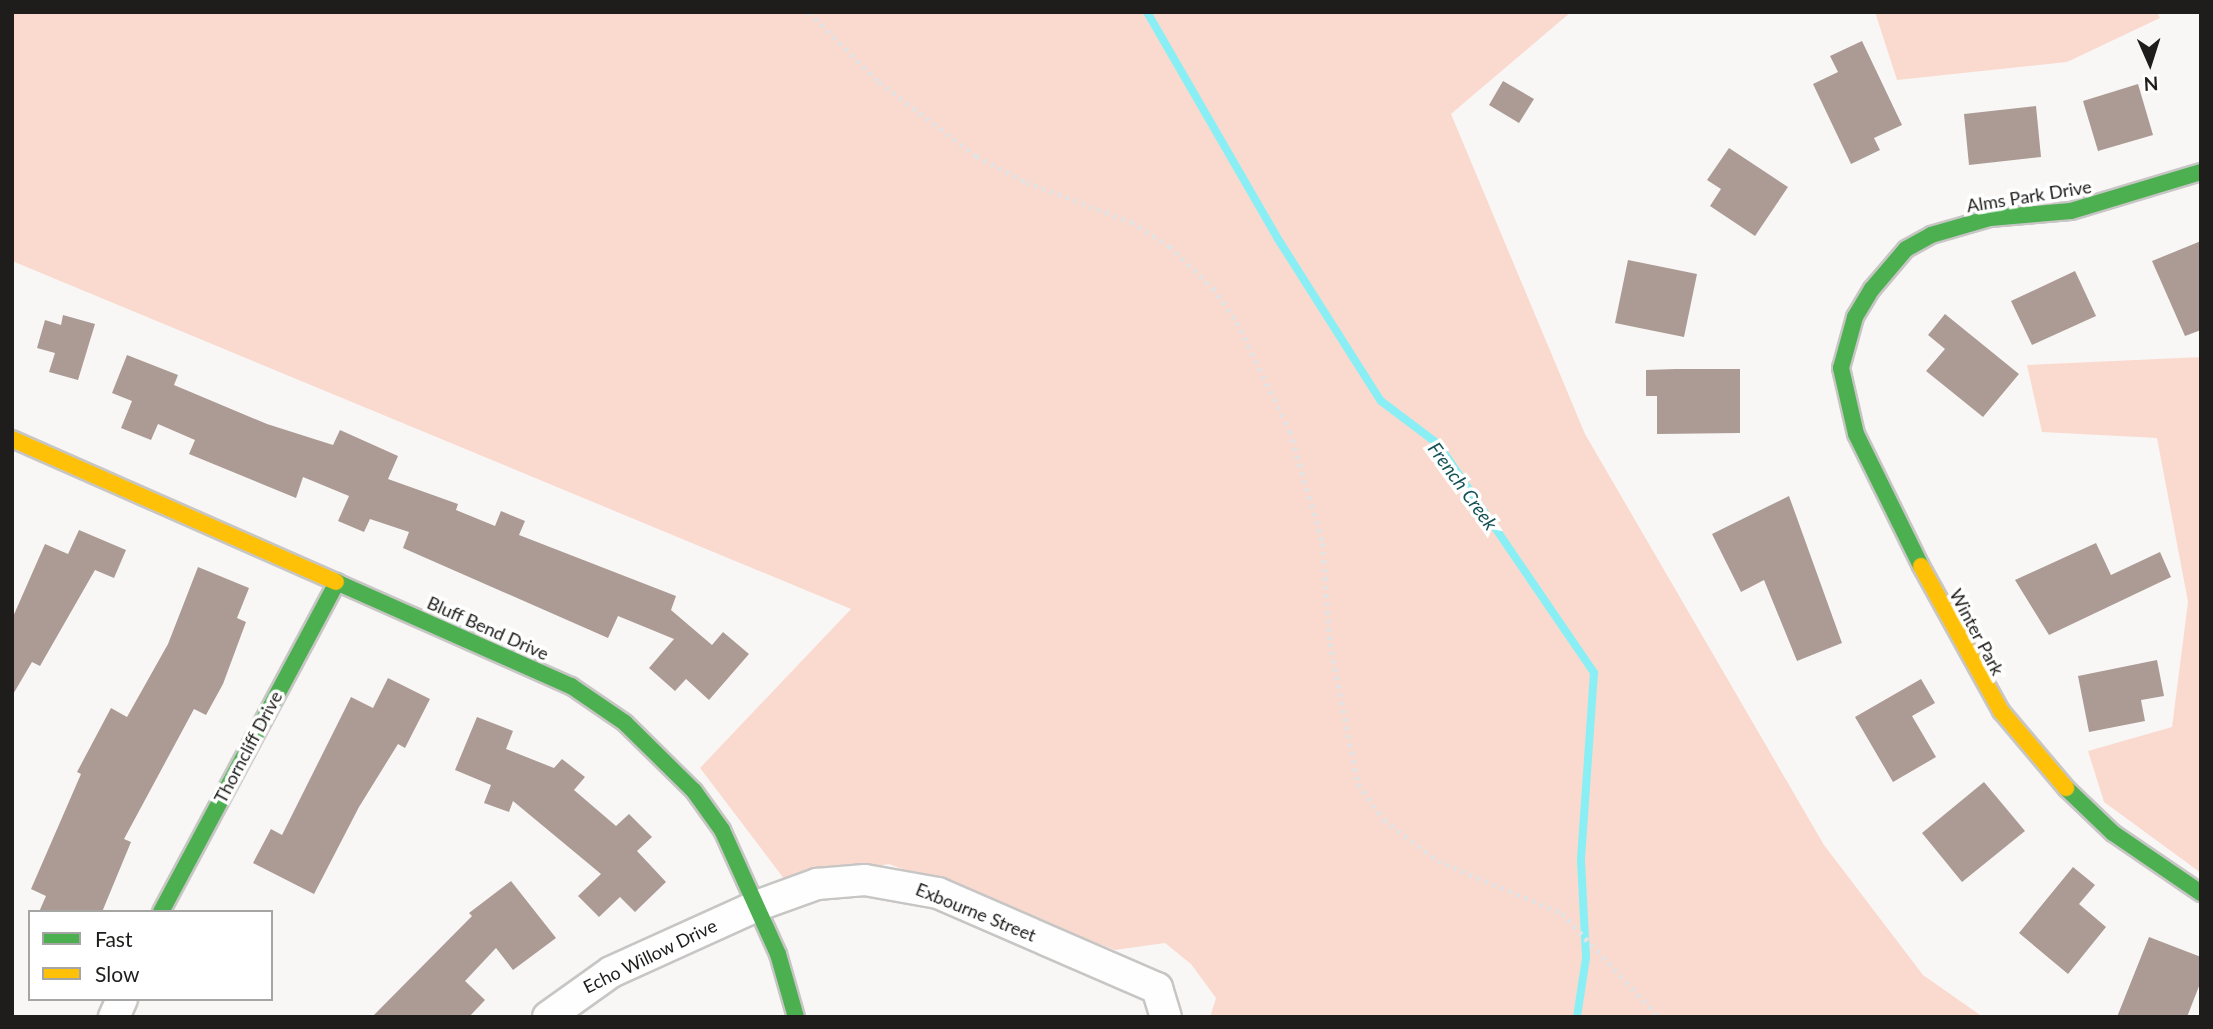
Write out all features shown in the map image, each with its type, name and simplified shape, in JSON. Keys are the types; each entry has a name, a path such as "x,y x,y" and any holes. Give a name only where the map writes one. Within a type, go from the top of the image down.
{"street":[{"name":"Alms Park Drive","path":"1856,317 1906,250 1931,235 1990,218 2094,205 2201,172"},
{"name":"Winter Park","path":"1856,317 1841,368 1847,411 1977,675 2030,748 2073,796 2113,833 2201,893"},
{"name":"Bluff Bend Drive","path":"12,439 571,685 625,723 694,791 723,830 759,905 796,1017"},
{"name":"Thorncliff Drive","path":"162,910 337,582"},
{"name":"Exbourne Street","path":"759,905 792,890 841,881 914,887 1157,988 1166,1017"},
{"name":"Echo Willow Drive","path":"548,1017 611,971 759,905"},
{"path":"114,1017 121,1001"}],"path":[{"path":"809,12 879,82 976,156 1131,222 1169,246 1213,288 1237,322 1290,431 1323,543 1330,643 1358,784 1384,820 1438,861 1562,913 1659,1017"}],"shaded area":[{"path":"12,12 1571,12 1451,114 1585,434 1824,845 1923,975 1983,1017 1210,1017 1216,998 1191,964 1165,943 1115,950 889,864 788,884 700,768 851,609 12,261"},
{"path":"1875,12 2157,12 2160,18 2067,62 1897,80"},
{"path":"2201,357 2201,873 2104,802 2088,751 2172,727 2188,602 2157,438 2042,432 2027,365"}],"building":[{"path":"1862,41 1902,125 1874,138 1880,150 1851,164 1813,84 1838,72 1830,56"},
{"path":"1503,81 1534,99 1519,123 1489,105"},
{"path":"2138,84 2153,135 2098,151 2083,101"},
{"path":"2036,106 2041,157 1969,165 1964,114"},
{"path":"1729,148 1788,187 1755,236 1710,206 1721,189 1707,180"},
{"path":"2201,241 2201,330 2185,336 2152,261"},
{"path":"1628,260 1697,274 1684,337 1615,323"},
{"path":"2075,271 2096,316 2032,345 2011,301"},
{"path":"1945,314 2019,374 1983,417 1926,371 1945,349 1928,335"},
{"path":"63,315 95,324 78,380 49,372 55,353 37,348 45,320 61,325"},
{"path":"127,355 178,375 174,385 267,424 333,445 340,430 398,456 388,479 458,504 456,510 495,526 501,511 525,521 519,535 676,596 671,610 712,645 723,632 749,654 709,700 686,679 675,691 649,668 674,639 618,616 608,638 403,548 409,532 370,519 364,532 338,521 349,496 303,477 296,498 189,454 195,440 158,424 151,440 121,428 132,401 112,393"},
{"path":"1740,369 1740,433 1657,434 1657,396 1646,396 1646,370"},
{"path":"1789,496 1842,643 1797,661 1764,580 1741,592 1712,534"},
{"path":"79,530 126,550 114,578 95,570 40,666 32,662 12,696 12,619 45,544 68,554"},
{"path":"2096,543 2111,575 2160,552 2171,577 2049,635 2015,580"},
{"path":"198,567 249,588 237,618 246,622 223,684 206,715 194,709 124,839 131,842 103,910 40,910 46,896 31,889 81,774 77,772 111,708 127,717 168,644"},
{"path":"2157,660 2164,696 2141,700 2145,721 2089,732 2078,676"},
{"path":"388,678 430,699 405,748 398,744 359,807 314,894 253,863 271,829 282,835 351,697 373,708"},
{"path":"1921,679 1935,703 1912,716 1936,757 1893,782 1855,717"},
{"path":"477,717 513,731 506,749 554,768 562,759 585,777 574,790 616,826 629,814 652,837 637,851 666,882 635,912 620,897 599,917 578,896 601,874 513,801 509,812 484,803 491,785 455,770"},
{"path":"1984,782 2025,831 1962,882 1922,833"},
{"path":"2073,867 2095,885 2079,904 2106,927 2068,974 2019,933"},
{"path":"511,881 556,938 513,970 496,948 465,981 485,1000 469,1017 372,1017 472,916 469,913"},
{"path":"2149,937 2201,957 2201,981 2187,1017 2117,1017"}],"waterway":[{"name":"French Creek","path":"1147,12 1278,239 1381,401 1438,444 1594,673 1581,861 1586,958 1577,1017"}],"traffic: fast":[{"path":"1921,566 1856,434 1841,368 1855,317 1872,289 1906,249 1931,235 1990,218 2071,211 2201,172"},
{"path":"336,582 571,686 625,723 694,791 722,830 778,954 796,1017"},
{"path":"162,910 337,582"},
{"path":"2066,788 2113,833 2201,893"}],"traffic: slow":[{"path":"12,439 336,582"},
{"path":"1921,566 2001,711 2066,788"}]}
